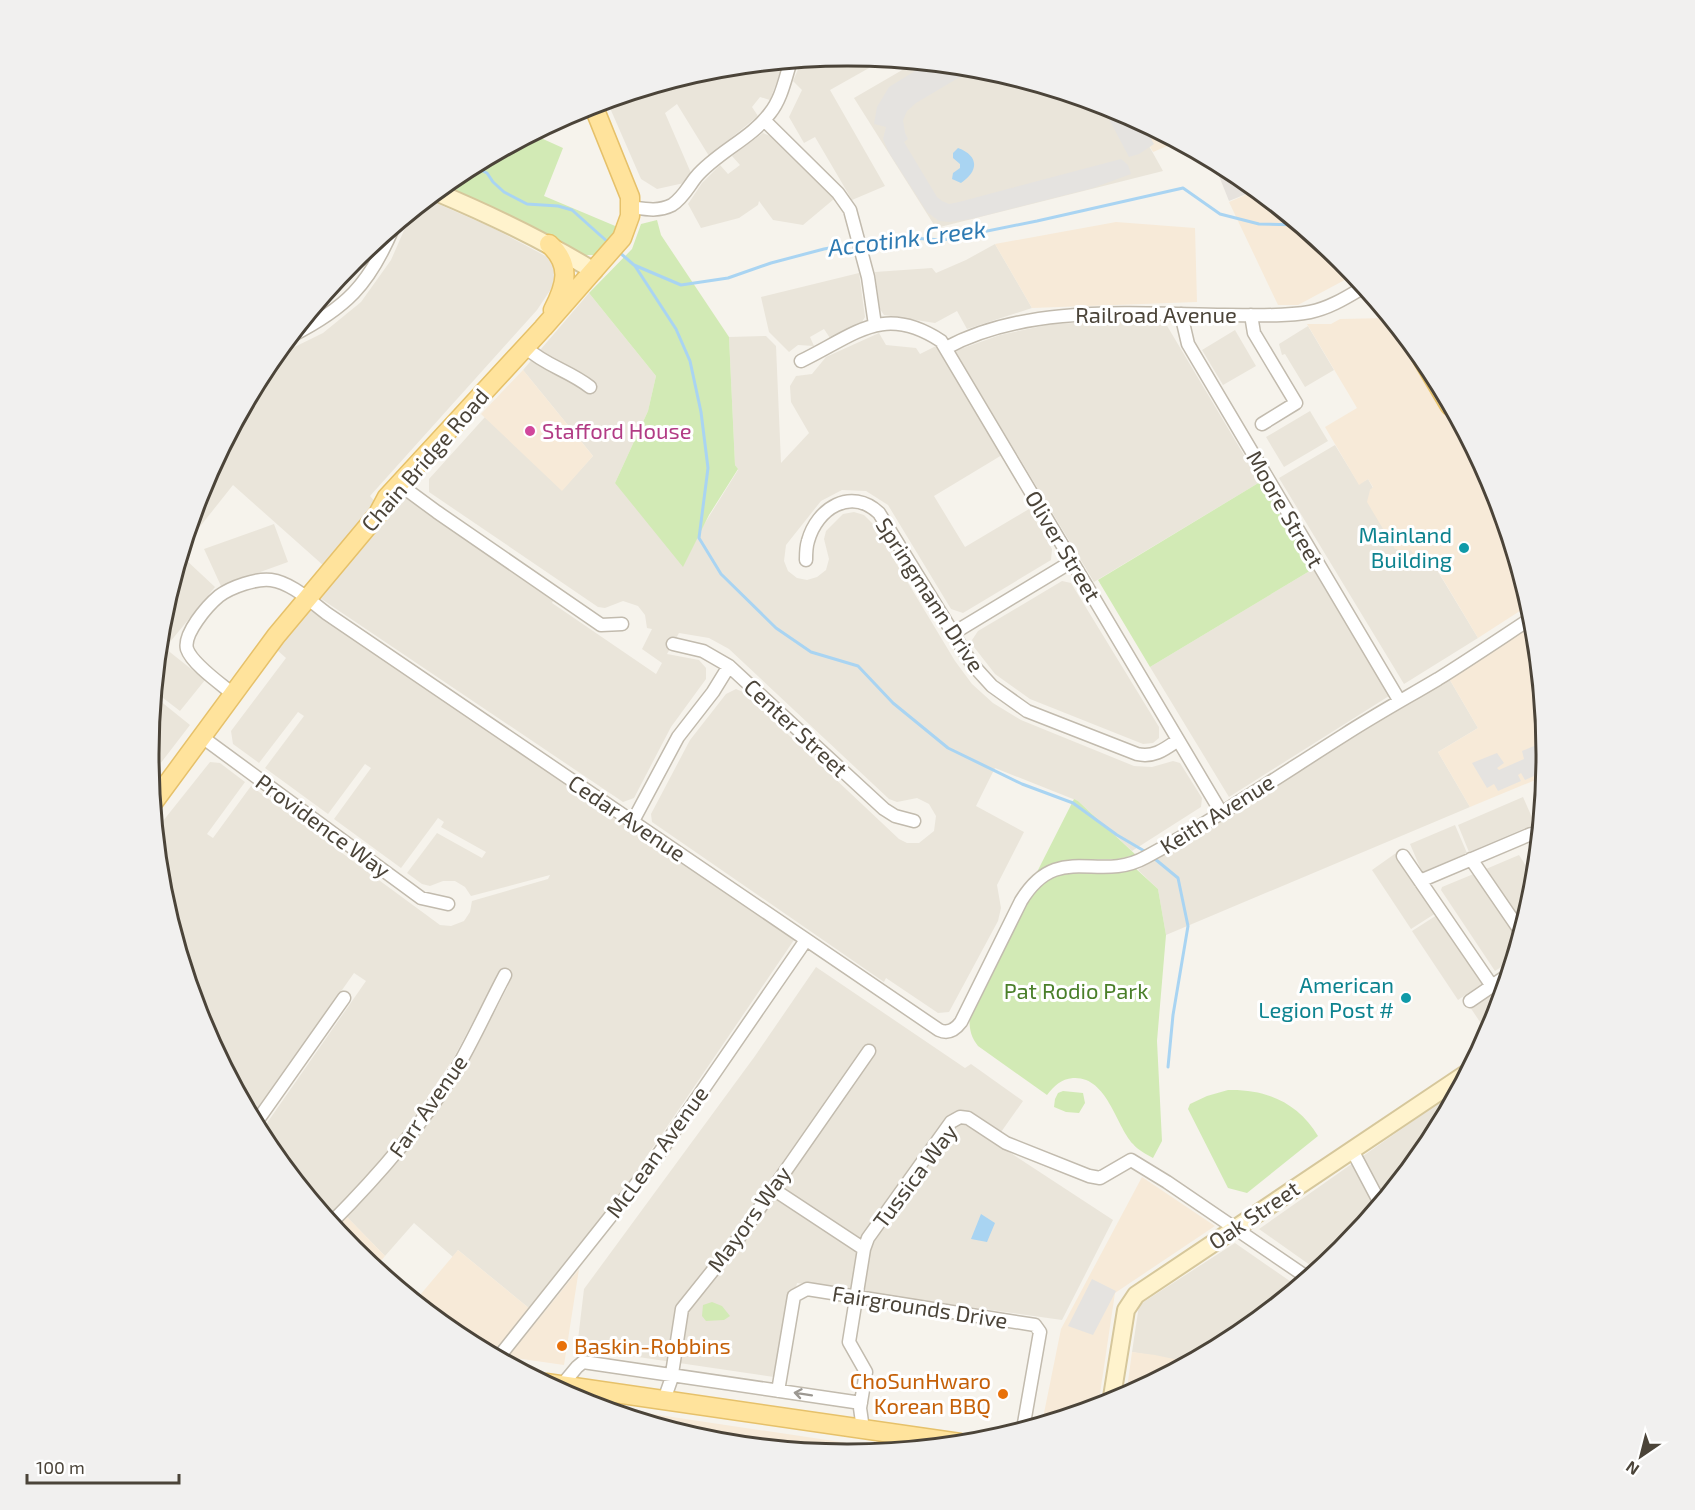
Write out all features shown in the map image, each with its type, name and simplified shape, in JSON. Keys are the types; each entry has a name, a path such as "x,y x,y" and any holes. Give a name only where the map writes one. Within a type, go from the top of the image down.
{"main road":[{"name":"Chain Bridge Road","path":"160,793 306,598 378,514 387,497 543,328 622,238 631,207 626,182 597,113"},
{"path":"543,328 556,304 565,279 563,260 549,244"},
{"path":"573,1387 930,1439"}],"street":[{"path":"631,207 654,210 678,201 706,166 764,120 778,99 788,69"},
{"path":"764,120 838,193 850,210 868,277 875,325 854,333 801,361"},
{"path":"445,196 599,266"},
{"path":"314,320 327,316 357,289 376,263 385,245"},
{"name":"Railroad Avenue","path":"946,348 961,339 1003,326 1056,316 1122,312 1251,315 1312,311 1357,291"},
{"name":"Moore Street","path":"1181,314 1188,344 1278,500 1399,700"},
{"path":"1251,315 1254,333 1296,404 1262,424"},
{"name":"Oliver Street","path":"875,325 898,323 915,326 941,342 946,348 1221,812"},
{"path":"525,347 544,363 570,374 590,387"},
{"path":"399,484 601,625 622,624"},
{"name":"Springmann Drive","path":"806,560 808,541 824,515 843,502 863,502 879,513 952,633 981,676 1001,694 1027,711 1144,755 1159,753 1178,740"},
{"path":"952,633 1071,562"},
{"name":"Cedar Avenue","path":"233,694 189,653 187,638 192,628 220,596 232,589 264,579 286,584 939,1030 951,1031"},
{"name":"Keith Avenue","path":"951,1031 961,1022 1021,901 1040,877 1049,871 1064,867 1129,864 1153,854 1523,623"},
{"name":"Center Street","path":"673,644 703,651 729,666 884,809 895,816 914,821"},
{"path":"633,821 678,737 729,666"},
{"name":"Providence Way","path":"202,737 421,898 448,904"},
{"path":"1420,881 1532,834"},
{"path":"1403,855 1492,986"},
{"path":"1471,859 1515,923"},
{"name":"McLean Avenue","path":"503,1352 649,1168 806,940"},
{"name":"Farr Avenue","path":"337,1217 380,1174 416,1127 462,1058 505,975"},
{"path":"1470,1001 1498,982"},
{"path":"261,1115 344,998"},
{"name":"Mayors Way","path":"664,1400 672,1375 682,1310 738,1239 869,1051"},
{"name":"Oak Street","path":"1113,1391 1126,1310 1130,1301 1234,1228 1451,1087"},
{"name":"Tussica Way","path":"863,1429 861,1403 866,1372 849,1342 864,1249 868,1238 920,1164 951,1122 960,1117 968,1118 1006,1143 1089,1176 1100,1178 1127,1160 1141,1165 1234,1228"},
{"path":"1352,1150 1376,1196"},
{"path":"773,1189 864,1249"},
{"path":"1234,1228 1301,1274"},
{"name":"Fairgrounds Drive","path":"778,1391 794,1296 807,1289 1035,1325 1040,1332 1024,1421"},
{"path":"559,1380 583,1362 861,1403"}],"shaded area":[{"path":"799,67 872,67 830,90 885,186 852,200 815,137 804,143 789,117 802,90 793,81"},
{"path":"905,68 982,79 1026,89 1111,118 1141,132 1163,171 936,228 854,98"},
{"path":"781,69 770,100 760,97 752,107 758,116 709,156 677,104 665,113 691,173 684,183 657,189 641,179 610,109 669,89 713,79"},
{"path":"917,70 962,76 916,103 907,111 903,120 908,139 904,142 937,197 949,204 1121,159 1128,165 1131,174 1093,188 971,219 939,221 927,212 888,151 883,139 886,127 874,124 877,107 889,87"},
{"path":"1108,117 1149,136 1154,144 1139,154 1129,157"},
{"path":"1142,132 1168,146 1153,152"},
{"path":"763,133 770,136 834,199 803,225 773,220 759,201 758,205 739,218 701,228 688,204 702,183 720,165 728,174 740,165 732,156"},
{"path":"1218,175 1247,194 1229,201"},
{"path":"1247,194 1302,237 1346,279 1298,305 1278,305 1229,202"},
{"path":"435,203 491,227 555,261 559,277 537,310 370,496 378,505 324,566 233,485 196,532 230,450 275,372 292,348 323,333 361,302 391,260 406,227"},
{"path":"1116,222 1195,228 1197,302 1032,308 995,244"},
{"path":"995,244 1032,308 967,329 957,311 935,323 884,315 880,309 875,272 932,268 936,273"},
{"path":"859,273 865,317 862,322 830,338 824,329 810,337 814,346 798,345 789,352 769,332 761,297"},
{"path":"589,293 656,376 648,411 615,483 700,531 738,470 735,465 729,337 766,336 776,346 781,463 809,433 791,402 790,386 796,376 812,374 826,357 879,333 886,345 916,348 920,354 936,346 1002,455 934,496 965,547 1029,509 1052,549 1051,560 963,613 951,609 888,505 866,491 842,490 821,501 786,545 784,561 788,571 797,578 807,580 817,577 826,570 829,559 824,539 826,531 843,514 854,512 864,515 872,523 955,661 972,684 993,703 1021,720 1134,766 1152,767 1173,761 1180,763 1202,798 1201,807 1132,851 1078,801 995,768 976,806 1024,832 997,885 1001,908 998,921 949,1012 938,1013 886,978 884,982 652,822 651,814 690,740 726,694 736,689 743,692 899,839 907,843 919,843 934,831 936,816 929,804 917,798 897,802 889,799 729,649 709,638 679,633 667,654 699,660 706,668 706,679 671,727 634,798 623,802 317,596 405,497 554,599 552,603 656,674 662,663 642,649 652,629 647,628 645,615 638,606 623,601 605,608 598,607 429,492 429,479 485,417 562,490 593,456 523,370"},
{"path":"1380,318 1416,366 1458,437 1484,491 1500,534 1521,610 1478,638 1432,561 1421,567 1411,550 1407,552 1395,549 1367,502 1373,487 1368,479 1359,485 1325,427 1357,408 1307,324 1331,324 1340,319"},
{"path":"1163,319 1260,482 1094,582 955,351 1000,335 1052,324"},
{"path":"1308,326 1334,370 1305,387 1285,354 1282,355 1279,344"},
{"path":"1235,330 1256,366 1223,385 1202,350"},
{"path":"523,370 593,456 562,491 481,414"},
{"path":"1310,411 1328,441 1284,467 1266,437"},
{"path":"1335,445 1359,484 1368,479 1373,488 1370,490 1411,550 1431,560 1478,638 1404,684 1279,478"},
{"path":"274,524 288,562 221,586 204,549"},
{"path":"187,561 215,587 170,642 172,621"},
{"path":"1313,569 1389,696 1229,797 1150,667"},
{"path":"1062,581 1071,583 1159,727 1159,738 1153,743 1143,744 1030,699 995,674 974,647 972,640 978,631"},
{"path":"309,609 794,940 611,1209 530,1309 458,1250 453,1257 414,1223 385,1256 347,1217 414,1142 447,1095 473,1054 508,986 496,979 453,1059 411,1122 368,1176 333,1213 301,1174 266,1124 366,981 354,973 258,1110 230,1060 211,1019 182,933 164,845 162,822 210,762 220,763 245,782 207,834 213,838 251,786 440,925 451,926 464,921 470,912 472,901 548,879 550,875 471,896 465,887 455,881 443,881 430,886 422,884 407,873 437,833 482,858 486,852 441,827 444,822 438,818 401,868 334,819 371,768 365,764 328,814 265,768 304,716 298,712 259,763 233,744 231,731 286,658 277,650"},
{"path":"1524,628 1531,665 1535,710 1535,780 1470,807 1438,752 1478,728 1447,675"},
{"path":"167,650 205,680 180,711 161,697"},
{"path":"1447,675 1478,728 1438,752 1470,807 1166,935 1158,889 1138,870"},
{"path":"161,701 190,725 159,765"},
{"path":"1536,745 1536,775 1525,780 1521,773 1518,775 1521,781 1498,791 1494,784 1487,788 1472,763 1497,753 1504,763 1497,768 1499,770 1524,759 1522,751"},
{"path":"1523,797 1533,820 1533,825 1469,852 1458,825"},
{"path":"1455,825 1467,853 1422,872 1410,844"},
{"path":"1396,853 1436,913 1411,929 1372,870"},
{"path":"1519,855 1527,867 1517,916 1486,869"},
{"path":"1476,873 1514,930 1503,966 1495,971 1441,890 1442,887"},
{"path":"1437,915 1483,983 1458,1000 1412,931"},
{"path":"816,967 965,1068 971,1064 1023,1101 994,1142 1113,1220 1062,1320 797,1283 774,1377 577,1348 584,1289 755,1056"},
{"path":"1494,992 1482,1024 1470,1007"},
{"path":"1445,1099 1420,1138 1366,1209 1310,1265 1259,1229"},
{"path":"1142,1177 1215,1226 1115,1293 1100,1396 1044,1415 1061,1329"},
{"path":"347,1217 385,1256 381,1261 360,1242 341,1222"},
{"path":"1235,1243 1291,1282 1230,1328 1177,1360 1132,1352 1139,1305"},
{"path":"458,1250 530,1309 498,1349 420,1295"},
{"path":"579,1269 564,1365 509,1355"},
{"path":"1092,1279 1116,1291 1093,1335 1068,1326"},
{"path":"1132,1352 1177,1360 1152,1373 1128,1384"},
{"path":"643,1413 853,1444 802,1443 758,1438 713,1431"}],"green space":[{"path":"541,138 563,148 544,196 620,228 595,255 585,255 454,190 503,158"},
{"path":"657,220 661,235 729,337 735,465 738,469 709,515 683,567 615,483 648,411 656,376 589,293 632,249 641,224"},
{"path":"1260,482 1313,569 1150,667 1098,580"},
{"path":"1074,799 1136,855 1117,859 1066,860 1037,872"},
{"name":"Pat Rodio Park","path":"1135,868 1158,889 1166,935 1157,1041 1162,1141 1153,1158 1133,1144 1109,1103 1094,1085 1085,1079 1073,1078 1058,1084 1047,1095 978,1046 971,1034 970,1025 970,1011 1034,890 1055,875 1070,871"},
{"path":"1228,1090 1256,1092 1280,1100 1301,1115 1318,1136 1247,1193 1228,1188 1188,1109 1190,1104"},
{"path":"1063,1091 1083,1093 1085,1103 1079,1113 1066,1112 1054,1107 1058,1093"},
{"path":"712,1302 722,1306 730,1316 724,1320 706,1321 702,1316 703,1305"}],"water":[{"path":"958,148 970,155 974,164 971,174 961,183 952,179 953,173 960,168 960,164 953,158 953,153"},
{"path":"981,1214 995,1223 987,1242 971,1239"}],"waterway":[{"name":"Accotink Creek","path":"483,171 504,192 527,204 558,206 572,210 610,244"},
{"name":"Accotink Creek","path":"863,242 894,237 943,240 1183,188 1220,214 1259,224 1287,225"},
{"name":"Accotink Creek","path":"619,252 634,265 681,285 728,278 771,263 856,243"},
{"path":"635,266 676,329 690,361 701,412 708,468 699,538 721,574 776,628 811,652 858,666 893,703 948,748 1022,784 1073,803 1117,835 1146,852"},
{"path":"1155,859 1178,878 1188,926 1173,1015 1168,1067"}],"place":[{"name":"Stafford House","path":"530,431"},
{"name":"Mainland Building","path":"1464,548"},
{"name":"American Legion Post #","path":"1406,998"},
{"name":"Baskin-Robbins","path":"562,1346"},
{"name":"ChoSunHwaro Korean BBQ","path":"1003,1394"}]}
